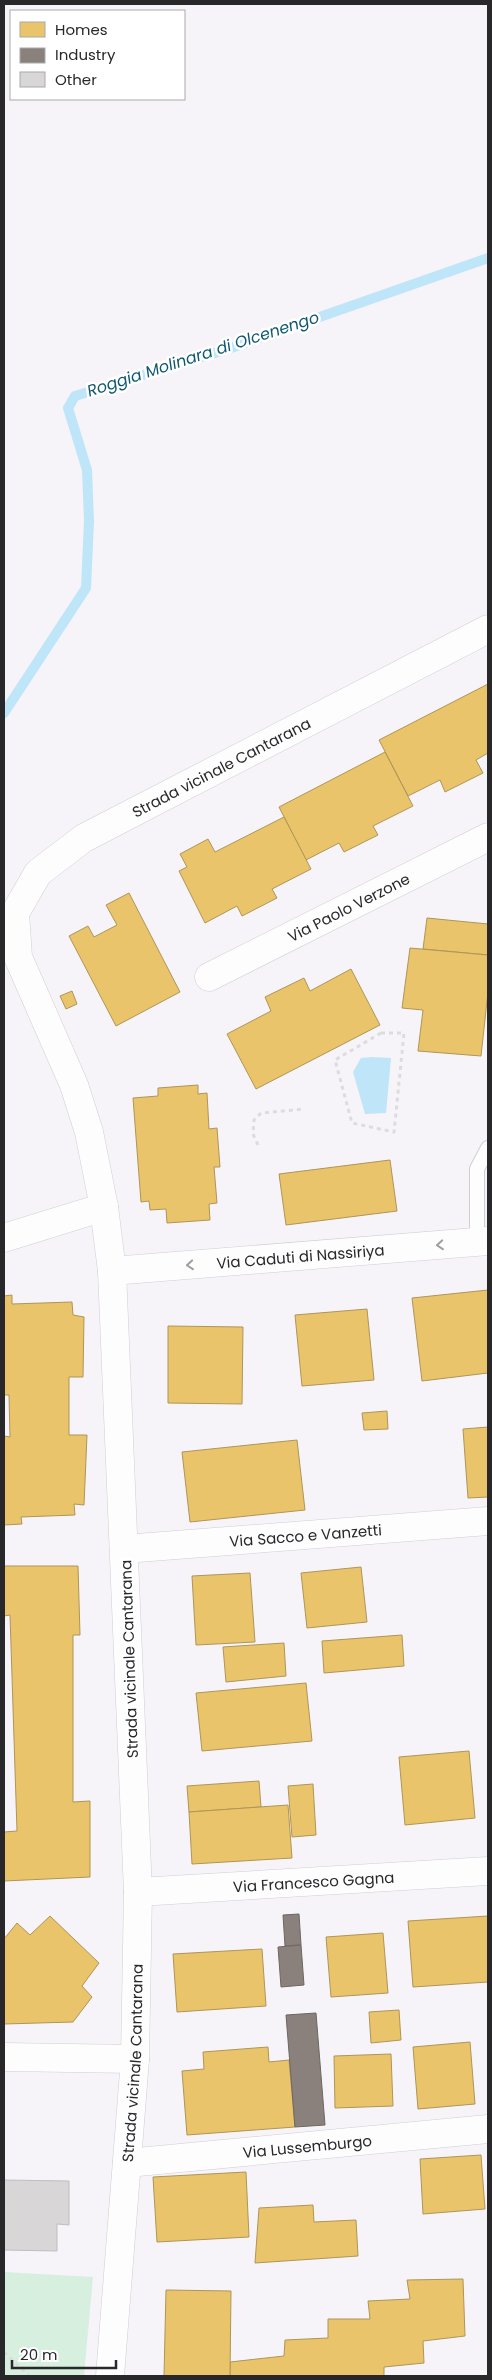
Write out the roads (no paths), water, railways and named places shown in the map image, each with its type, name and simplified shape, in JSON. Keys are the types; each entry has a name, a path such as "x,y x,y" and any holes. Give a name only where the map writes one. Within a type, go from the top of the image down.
{"street":[{"name":"Strada vicinale Cantarana","path":"110,2376 128,2163 134,2059 138,1892 112,1271 104,1207 89,1132 74,1085 11,960 10,912 38,873 84,838 488,629"},
{"name":"Via Paolo Verzone","path":"209,977 488,837"},
{"path":"4,1238 104,1207"},
{"name":"Via Caduti di Nassiriya","path":"112,1271 483,1242"},
{"name":"Via Sacco e Vanzetti","path":"124,1550 488,1522"},
{"name":"Via Francesco Gagna","path":"138,1892 488,1871"},
{"path":"4,2057 134,2059"},
{"name":"Via Lussemburgo","path":"128,2163 488,2129"}],"lane":[{"path":"483,1242 477,1169 488,1148"}],"water":[{"path":"361,1058 391,1058 386,1113 365,1114 353,1072"}],"waterway":[{"name":"Roggia Molinara di Olcenengo","path":"4,713 86,588 89,521 87,470 68,408 75,396 231,348 488,258"}]}
